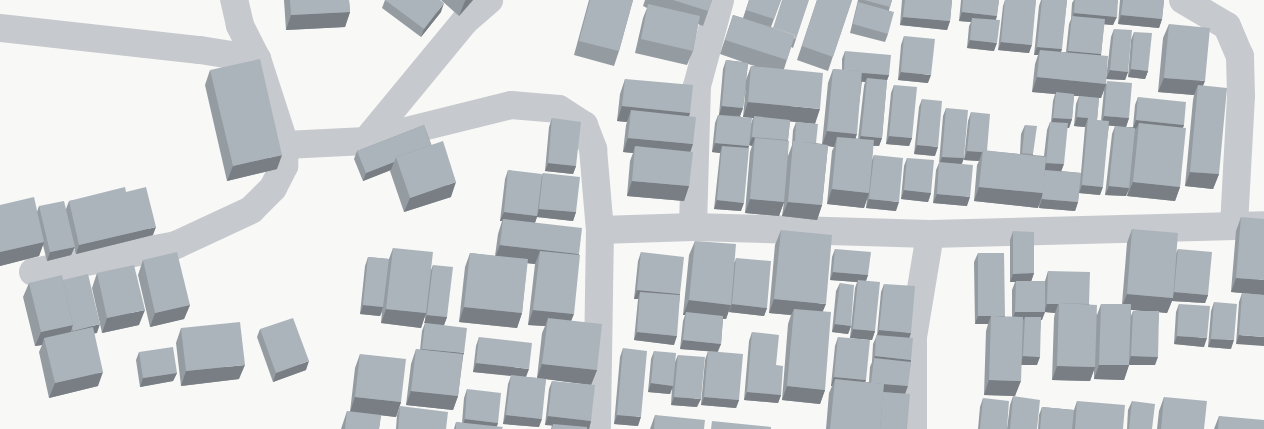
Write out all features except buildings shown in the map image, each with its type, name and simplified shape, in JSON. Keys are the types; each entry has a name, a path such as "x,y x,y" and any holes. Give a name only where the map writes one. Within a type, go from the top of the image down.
{"street":[{"path":"33,272 176,245 250,210 273,188 284,166 285,145 257,59 240,25 234,0"},
{"path":"366,140 466,20 489,0"},
{"path":"693,227 697,86 720,0"},
{"path":"1183,0 1227,26 1240,56 1241,96 1234,226"},
{"path":"0,28 200,50 257,59"},
{"path":"285,145 366,140 511,105 558,109 584,125 593,149 600,230 597,429"},
{"path":"600,230 693,227 930,234 1264,225"},
{"path":"913,429 913,338 930,234"}]}
